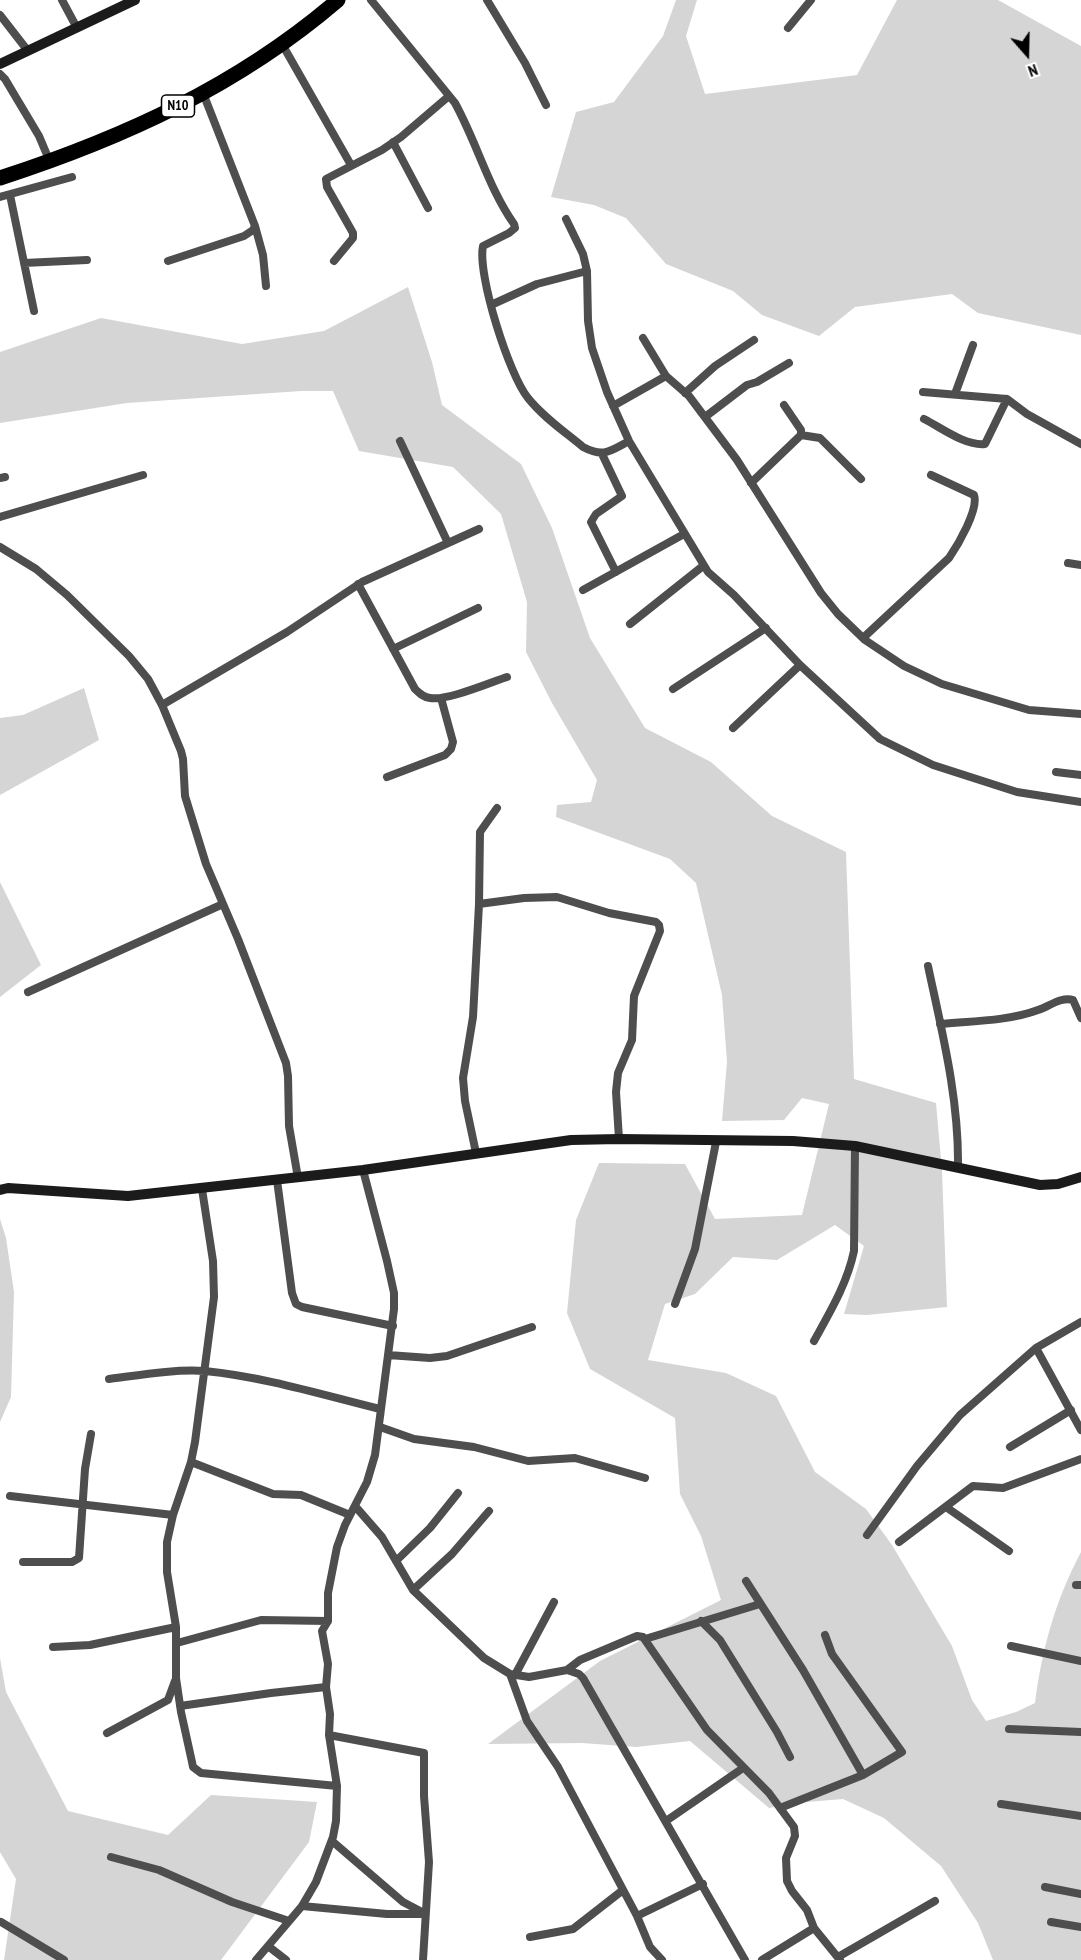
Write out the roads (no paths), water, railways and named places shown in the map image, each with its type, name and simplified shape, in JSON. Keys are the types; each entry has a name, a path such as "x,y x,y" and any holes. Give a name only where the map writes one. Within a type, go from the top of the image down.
{"highway":[{"name":"N10","path":"0,178 50,162 114,137 203,93 282,44 338,0"}],"street":[{"path":"62,0 77,28"},
{"path":"0,64 135,0"},
{"path":"371,0 449,96 463,118 492,189 515,228 483,246 483,276 491,305 503,345 526,396 583,447 602,454 622,496 596,514 591,522 616,572"},
{"path":"487,0 525,63 546,105"},
{"path":"788,28 811,0"},
{"path":"0,15 28,51"},
{"path":"282,44 351,165"},
{"path":"0,74 39,136 50,162"},
{"path":"203,93 255,226 263,255 266,286"},
{"path":"334,261 353,238 353,233 326,183 330,177 393,142 449,96"},
{"path":"393,142 428,208"},
{"path":"0,197 72,177"},
{"path":"10,195 34,311"},
{"path":"566,219 583,254 587,271 588,321 592,348 613,406 629,441 703,566 800,665 880,739 933,765 1006,789 1081,802"},
{"path":"168,261 244,236 255,226"},
{"path":"24,263 87,260"},
{"path":"491,305 537,284 587,271"},
{"path":"643,339 666,376 685,393 705,417 751,483 821,593 862,638 904,666 942,684 1029,710 1081,714"},
{"path":"685,393 716,366 754,340"},
{"path":"955,394 973,345"},
{"path":"705,417 747,385 757,382 789,363"},
{"path":"613,406 666,376"},
{"path":"923,392 1007,399 1023,412 1081,444"},
{"path":"924,419 968,441 985,444 1007,399"},
{"path":"784,405 801,430 801,435"},
{"path":"751,483 801,435"},
{"path":"801,435 820,438 861,479"},
{"path":"400,441 448,543"},
{"path":"602,454 629,441"},
{"path":"0,517 143,475"},
{"path":"862,638 949,558 971,515 976,503 974,495 931,475"},
{"path":"162,705 287,632 358,584 479,529"},
{"path":"583,590 684,534"},
{"path":"0,547 36,569 67,595 121,648 148,679 162,705 183,759 184,790 206,864 286,1063 289,1126 298,1178"},
{"path":"1068,563 1081,565"},
{"path":"630,624 703,566"},
{"path":"358,584 415,689 422,696 441,698 507,677"},
{"path":"393,649 478,608"},
{"path":"673,689 766,628"},
{"path":"733,728 800,665"},
{"path":"387,777 445,755 451,749 453,742 441,698"},
{"path":"1056,772 1081,775"},
{"path":"476,1153 465,1101 463,1078 473,1017 480,832 497,808"},
{"path":"479,904 524,898 557,897 609,913 656,922 659,925 660,931 634,996 632,1040 618,1073 616,1092 619,1139"},
{"path":"28,993 223,904"},
{"path":"928,966 956,1102 959,1136 958,1167"},
{"path":"940,1024 1016,1016 1038,1011 1067,999 1073,1000 1081,1018"},
{"path":"0,1190 8,1188 128,1196 363,1170 571,1140 619,1139 716,1142 793,1141 855,1146 1040,1185 1058,1184 1081,1177"},
{"path":"675,1304 695,1249 716,1142"},
{"path":"814,1341 836,1300 851,1265 854,1251 855,1146"},
{"path":"256,1960 302,1906 316,1882 332,1841 336,1821 337,1786 329,1735 330,1714 326,1688 328,1664 322,1631 328,1621 328,1593 339,1541 367,1482 375,1455 393,1326 394,1293 363,1170"},
{"path":"277,1180 292,1293 296,1304 393,1326"},
{"path":"202,1189 213,1262 214,1297 191,1462 173,1515 167,1542 167,1572 177,1643 176,1678 192,1762 197,1771 201,1773 337,1786"},
{"path":"867,1536 916,1466 960,1415 1036,1348 1081,1322"},
{"path":"388,1355 430,1358 447,1356 532,1327"},
{"path":"1036,1348 1081,1430"},
{"path":"110,1378 204,1371 267,1381 380,1409"},
{"path":"1011,1446 1071,1410"},
{"path":"380,1427 414,1438 474,1447 528,1461 575,1458 645,1478"},
{"path":"23,1562 72,1562 79,1558 85,1469 91,1434"},
{"path":"899,1542 973,1485 1003,1488 1081,1459"},
{"path":"191,1462 273,1494 301,1495 350,1515"},
{"path":"396,1561 430,1528 458,1493"},
{"path":"10,1496 173,1515"},
{"path":"355,1506 378,1531 413,1590 483,1658 513,1674 534,1676 567,1670 580,1660 637,1636 643,1636 707,1730 770,1793 794,1827 795,1833 786,1858 787,1881 807,1910 814,1928 839,1959 934,1901"},
{"path":"945,1507 1009,1551"},
{"path":"413,1590 452,1554 489,1511"},
{"path":"746,1581 803,1670 863,1775"},
{"path":"554,1602 513,1674 526,1721 558,1767 637,1916 650,1947 662,1960"},
{"path":"645,1639 760,1604"},
{"path":"177,1643 261,1620 328,1621"},
{"path":"701,1621 720,1640 790,1757"},
{"path":"53,1647 90,1645 176,1628"},
{"path":"780,1808 863,1775 902,1752 832,1654 825,1635"},
{"path":"1011,1646 1081,1661"},
{"path":"567,1670 583,1678 745,1960"},
{"path":"107,1733 168,1700 176,1678"},
{"path":"180,1706 326,1688"},
{"path":"1009,1729 1081,1732"},
{"path":"329,1735 424,1753 424,1796 429,1862 423,1960"},
{"path":"666,1821 743,1768"},
{"path":"1001,1804 1081,1816"},
{"path":"332,1841 403,1902 425,1914"},
{"path":"111,1857 159,1870 232,1902 289,1921"},
{"path":"637,1916 703,1884"},
{"path":"1044,1887 1081,1894"},
{"path":"530,1937 573,1929 623,1890"},
{"path":"302,1906 387,1914 425,1914"},
{"path":"0,1922 64,1960"},
{"path":"1051,1922 1081,1927"},
{"path":"762,1960 814,1928"},
{"path":"268,1946 286,1960"}]}
